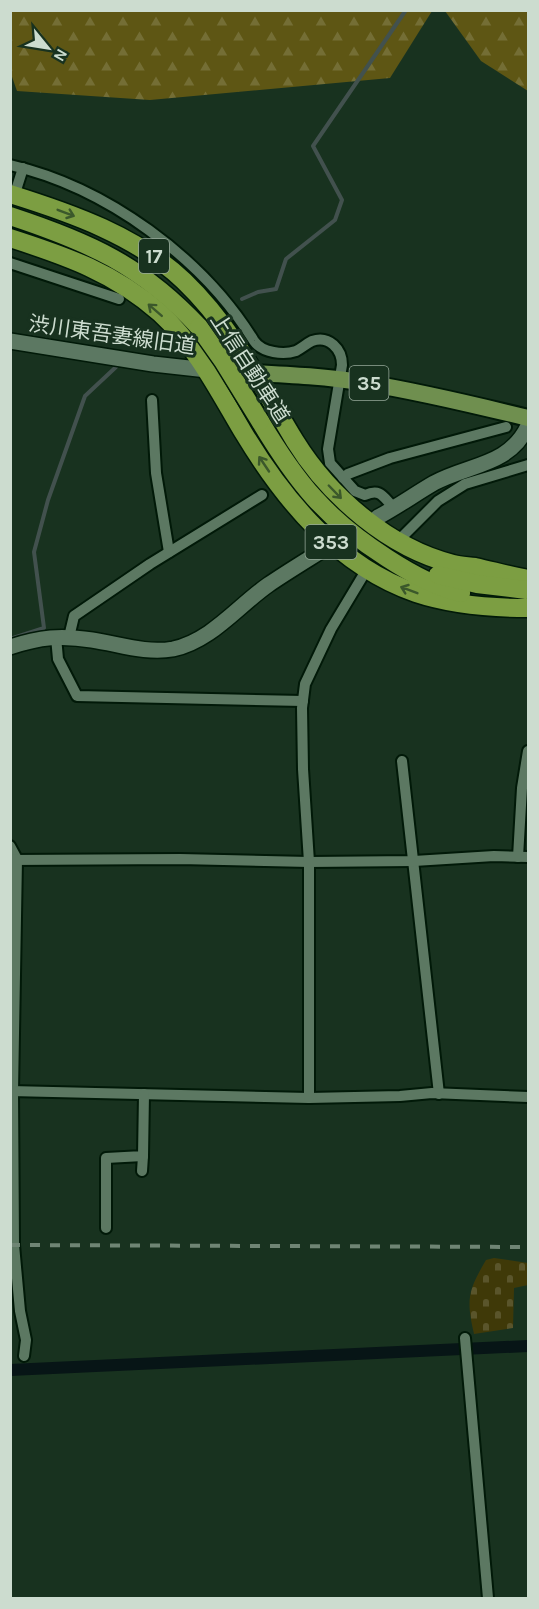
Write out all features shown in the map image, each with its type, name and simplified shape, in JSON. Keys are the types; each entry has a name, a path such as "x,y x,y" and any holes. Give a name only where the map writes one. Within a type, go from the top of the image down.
{"highway":[{"name":"17","path":"14,190 128,240 156,258 182,279 218,317 256,374"},
{"name":"上信自動車道","path":"10,216 73,238 112,256 148,279 179,306 199,327 223,361 297,479 327,512 364,544 398,566 443,588 477,597 528,602"},
{"name":"17","path":"10,238 76,260 113,279 139,296 161,314 187,341 207,370"},
{"name":"353","path":"207,370 261,461 280,488 305,516 341,550 394,584 416,593 436,599 489,607 528,608"},
{"name":"353","path":"256,374 297,443 321,476 374,526 437,559 528,579"},
{"name":"上信自動車道","path":"364,544 407,564 438,575 477,584 528,590"}],"main road":[{"name":"35","path":"207,370 340,380 420,393 528,418"}],"street":[{"path":"10,165 52,177 83,190 117,210 177,252 223,296 256,344 264,349 287,353 296,351 312,341 327,341 339,349 342,355 328,449 330,463 355,491 364,495 373,491 381,494 394,508"},
{"path":"14,190 23,168"},
{"path":"10,263 119,299"},
{"name":"渋川東吾妻線旧道","path":"10,341 153,364 207,370"},
{"path":"152,400 156,474 169,552"},
{"path":"378,517 435,483 506,454 528,426"},
{"path":"343,478 390,458 506,427"},
{"path":"403,536 438,501 465,484 528,465"},
{"path":"262,495 169,552 74,616 63,637 58,658 77,696 303,701"},
{"path":"10,646 37,638 63,637 152,650 174,649 189,644 213,630 268,585 326,548"},
{"path":"309,1098 309,862 303,769 304,684 331,629 364,574"},
{"path":"14,860 180,859 309,862 523,857 522,788 528,751"},
{"path":"402,761 440,1094"},
{"path":"10,846 14,860 12,1092 15,1311 26,1340 24,1356"},
{"path":"12,1092 309,1098 440,1094 528,1097"},
{"path":"142,1171 144,1094"},
{"path":"106,1228 106,1158 143,1156"},
{"path":"465,1338 488,1599"}],"green space":[{"path":"11,10 432,11 390,78 150,100 17,91 11,74"},
{"path":"445,11 528,11 528,91 481,61"},
{"path":"494,1258 528,1263 528,1285 514,1288 513,1328 474,1334 470,1312 472,1288 486,1260"}],"waterway":[{"path":"242,299 258,292 276,289 286,259 335,220 342,200 313,146 406,10"},
{"path":"144,347 160,334"},
{"path":"10,639 44,628 34,552 48,500 85,396 116,367"},
{"path":"10,1370 528,1346"}],"railway":[{"path":"10,1245 528,1247"}]}
